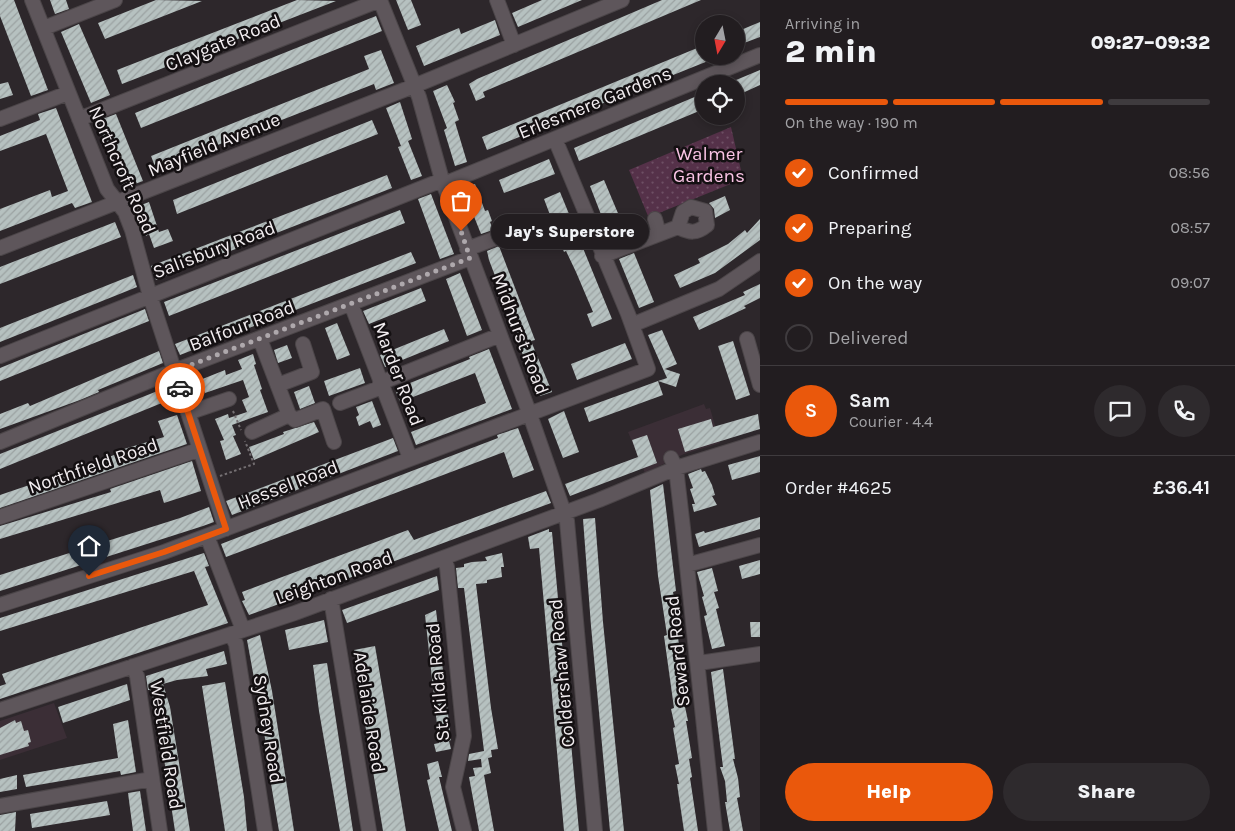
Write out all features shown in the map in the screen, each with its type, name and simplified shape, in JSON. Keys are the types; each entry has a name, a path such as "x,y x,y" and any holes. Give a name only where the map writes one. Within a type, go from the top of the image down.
{"street":[{"name":"Northcroft Road","path":"32,0 107,189 125,212 132,230 150,296 175,371 198,450 226,529"},
{"path":"44,28 115,0"},
{"name":"Midhurst Road","path":"380,0 414,86 443,182 530,412 565,513"},
{"name":"Claygate Road","path":"79,119 380,0"},
{"path":"497,0 514,45"},
{"name":"Mayfield Avenue","path":"0,248 414,86 622,0"},
{"name":"Erlesmere Gardens","path":"443,182 555,140 760,55"},
{"path":"0,119 68,92"},
{"path":"555,140 632,325 719,289 760,261"},
{"name":"Salisbury Road","path":"0,356 443,182"},
{"path":"654,219 659,234"},
{"path":"602,256 678,227"},
{"name":"Balfour Road","path":"0,442 175,371 350,304 469,253 507,234"},
{"name":"Marder Road","path":"350,304 410,458"},
{"name":"Hessel Road","path":"0,605 164,552 530,412 648,369 632,325"},
{"path":"340,403 500,335"},
{"path":"260,339 289,415 295,420 322,409 334,442"},
{"path":"747,339 760,385"},
{"path":"278,385 312,372 303,344"},
{"path":"188,414 229,398"},
{"path":"252,432 289,415"},
{"name":"Leighton Road","path":"0,710 237,632 444,558 644,483 673,463 760,442"},
{"name":"Northfield Road","path":"0,517 198,450"},
{"name":"Seward Road","path":"673,463 699,663 715,831"},
{"name":"Coldershaw Road","path":"565,513 595,831"},
{"name":"Sydney Road","path":"207,536 237,632 236,644 265,831"},
{"path":"687,564 760,545"},
{"name":"St. Kilda Road","path":"444,558 447,567 464,736 453,787 464,831"},
{"name":"Adelaide Road","path":"331,599 369,831"},
{"path":"699,663 760,654"},
{"name":"Westfield Road","path":"133,666 137,676 160,831"},
{"path":"0,806 152,780"}],"path":[{"path":"208,481 254,464 229,398"}],"shaded area":[{"path":"704,404 706,409 710,408 720,443 684,454 645,473 628,432"},
{"path":"54,703 67,738 0,760 0,721"}],"green space":[{"name":"Walmer Gardens","path":"731,127 743,179 659,213 665,228 655,233 629,170"}],"building":[{"path":"0,0 14,0 48,90 31,96 0,16"},
{"path":"50,0 66,0 69,9 55,14"},
{"path":"156,0 202,1 105,39 98,23"},
{"path":"297,0 336,1 122,84 117,70"},
{"path":"396,0 411,0 421,25 408,30"},
{"path":"542,0 582,0 518,27 512,13"},
{"path":"662,0 701,0 483,92 485,97 476,101 469,84 477,79"},
{"path":"376,16 382,31 141,128 135,113"},
{"path":"495,20 500,35 424,66 416,46 459,28 461,34"},
{"path":"760,22 760,37 745,43 745,28"},
{"path":"79,24 110,95 91,103 61,32"},
{"path":"695,49 695,65 698,65 487,150 482,137"},
{"path":"381,50 394,83 376,90 374,84 156,169 151,156 369,69 364,56"},
{"path":"760,70 760,85 745,92 745,76"},
{"path":"8,82 13,95 0,99 0,84"},
{"path":"447,85 455,102 453,103 459,120 455,122 467,162 455,166 444,130 447,128 433,91"},
{"path":"695,97 695,113 579,161 574,148"},
{"path":"400,102 412,139 408,141 422,176 411,180 398,147 401,146 386,108"},
{"path":"56,108 92,202 75,208 72,203 0,231 0,209 50,190 52,197 68,191 46,134 0,151 0,136 40,120 38,114"},
{"path":"116,114 143,181 124,188 97,121"},
{"path":"372,120 378,134 177,214 173,200"},
{"path":"549,159 555,174 504,193 499,180"},
{"path":"387,175 392,188 156,280 151,266"},
{"path":"604,180 628,237 612,243 590,186"},
{"path":"475,184 485,211 488,210 492,221 490,222 493,230 481,234 464,188"},
{"path":"560,192 612,319 592,327 587,314 593,312 566,251 564,252 544,199"},
{"path":"431,194 454,254 440,259 418,199"},
{"path":"725,196 730,210 715,218 714,209 709,203"},
{"path":"149,202 159,232 168,229 173,241 154,248 149,234 146,236 136,207"},
{"path":"400,210 405,223 169,316 164,302"},
{"path":"760,219 760,240 715,273 680,288 674,275 700,263 698,259 728,244 745,230 747,233"},
{"path":"115,222 121,237 0,284 0,267"},
{"path":"499,246 535,340 531,341 552,392 540,396 520,348 522,347 489,260 487,251"},
{"path":"411,252 416,263 180,355 175,344"},
{"path":"634,253 654,302 639,308 619,259"},
{"path":"460,273 482,330 467,336 446,279"},
{"path":"133,275 137,287 0,342 0,328"},
{"path":"760,284 760,298 744,306 746,308 699,330 693,317 745,295 743,292"},
{"path":"421,288 426,301 369,324 363,311"},
{"path":"145,309 149,321 0,381 0,368"},
{"path":"337,323 350,355 337,360 325,328"},
{"path":"444,329 449,341 385,367 380,355"},
{"path":"662,330 677,364 665,369 680,374 676,387 658,381 667,378 648,335"},
{"path":"733,341 750,395 736,400 718,346"},
{"path":"625,343 632,359 577,380 571,364"},
{"path":"287,345 292,358 278,363 274,350"},
{"path":"489,349 512,409 416,445 411,432 486,403 475,373 400,402 395,389 470,359 469,357"},
{"path":"159,351 163,363 98,390 99,392 80,400 0,429 0,414 28,403 30,406"},
{"path":"253,354 256,364 254,365 262,389 260,390 268,412 232,425 236,435 233,436 241,454 226,460 220,441 224,440 215,419 228,414 229,418 247,412 242,400 249,397 243,380 205,393 200,380 225,370 226,375 242,369 238,360"},
{"path":"360,368 365,383 329,396 324,381"},
{"path":"658,381 663,395 589,422 584,408"},
{"path":"170,386 174,398 0,469 0,454"},
{"path":"309,386 315,403 300,409 294,392"},
{"path":"372,401 381,425 373,428 370,421 359,426 356,417 359,415 356,407"},
{"path":"564,411 579,452 563,458 548,419"},
{"path":"758,414 760,429 685,452 678,429 711,419 713,427"},
{"path":"177,415 187,444 0,508 0,495 94,463 114,455 114,452 164,437 158,421"},
{"path":"314,422 319,432 254,460 249,447 284,434 283,432"},
{"path":"518,428 534,470 513,478 504,452 226,557 221,544 498,438 497,435"},
{"path":"647,435 657,463 570,496 565,484 638,457 632,440"},
{"path":"393,438 398,451 232,515 226,501"},
{"path":"760,456 760,472 732,480 728,465"},
{"path":"192,461 201,491 164,503 160,490 0,539 0,526 111,492 110,489"},
{"path":"701,469 702,472 705,471 712,485 715,495 712,496 717,505 694,512 692,504 695,504 690,489 693,488 688,474"},
{"path":"663,484 676,591 673,592 680,630 677,630 687,702 684,702 692,758 689,759 692,777 690,778 698,831 684,831 675,765 679,764 671,709 674,708 664,636 667,635 658,576 650,490"},
{"path":"546,491 551,503 249,615 242,601 245,600 242,592 408,530 414,540"},
{"path":"209,507 214,522 0,591 0,575"},
{"path":"760,517 760,529 699,547 695,534 704,531 705,533"},
{"path":"595,518 603,622 624,831 610,831 591,626 583,519"},
{"path":"549,529 549,532 552,532 579,831 564,831 539,548 530,549 528,537"},
{"path":"204,553 209,566 205,567 228,623 0,699 0,686 6,684 2,674 208,605 194,571 0,631 0,618"},
{"path":"502,553 504,567 501,567 502,577 487,580 487,583 476,584 491,708 498,749 491,750 492,757 488,758 491,773 484,775 494,831 479,831 469,777 475,776 473,768 482,767 481,759 468,761 469,754 484,751 464,588 458,588 456,568 464,567 464,564 472,562 487,561 485,557"},
{"path":"760,560 760,574 742,579 739,566"},
{"path":"712,568 718,591 714,592 719,608 716,609 725,646 712,649 704,616 707,615 702,597 704,596 697,572"},
{"path":"437,576 439,590 347,623 342,610"},
{"path":"436,610 451,749 436,752 434,744 439,743 425,615"},
{"path":"324,620 328,642 289,650 285,630"},
{"path":"750,622 760,622 760,637 751,637"},
{"path":"260,635 272,691 294,831 279,831 266,744 247,640"},
{"path":"375,646 406,831 383,831 358,682 354,650"},
{"path":"224,651 227,664 206,669 208,676 163,684 170,707 190,831 175,831 156,706 150,690 148,690 146,676"},
{"path":"327,663 353,831 340,831 319,711 313,665"},
{"path":"723,669 735,759 733,759 738,778 740,797 737,798 743,831 730,831 725,802 727,802 725,781 720,767 723,767 711,672"},
{"path":"225,682 244,797 247,831 225,831 202,686"},
{"path":"127,684 130,700 63,723 58,707"},
{"path":"15,720 16,723 21,721 24,731 28,730 31,742 28,743 29,746 0,755 0,728"},
{"path":"128,720 136,772 121,775 120,771 26,787 23,775 118,758 113,724"},
{"path":"438,761 442,777 439,777 452,831 439,831 427,780 430,779 427,764"},
{"path":"17,775 17,789 0,792 0,779"},
{"path":"140,791 146,831 133,831 128,793"},
{"path":"107,801 110,815 32,828 30,814"},
{"path":"16,812 15,831 0,831 0,815"}],"way so far":[{"path":"180,388 175,371 470,258 461,231"}],"place":[{"name":"Jay's Superstore","path":"461,231"}],"route":[{"path":"89,576 164,552 226,529 208,481 180,388"}]}
